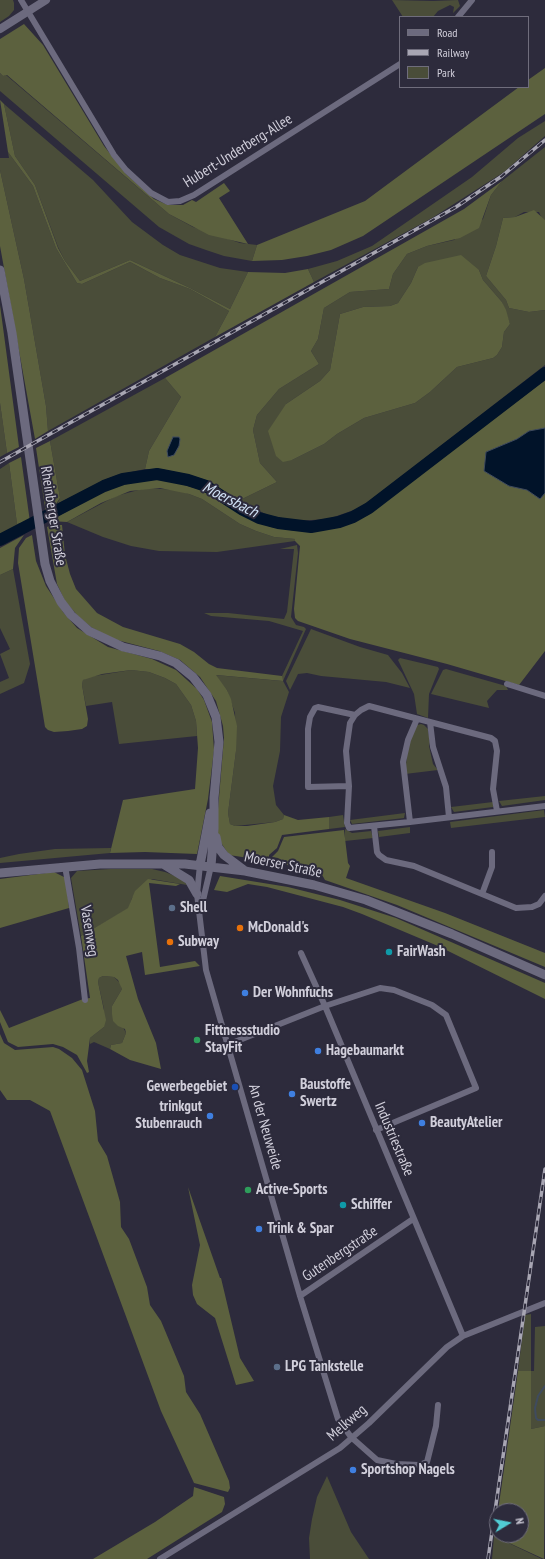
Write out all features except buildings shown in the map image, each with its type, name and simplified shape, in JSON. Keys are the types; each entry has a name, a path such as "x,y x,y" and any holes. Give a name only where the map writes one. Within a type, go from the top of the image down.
{"main road":[{"name":"Rheinberger Straße","path":"0,270 12,333 42,544 50,581 61,602 81,625 98,637 110,642 160,656 176,663 193,677 207,695 216,717 219,742 214,798 214,829 211,866"},
{"name":"Rheinberger Straße","path":"200,865 214,798"},
{"path":"214,829 218,846 224,855 245,871"},
{"name":"Moerser Straße","path":"0,873 100,864 200,865 245,871 314,885 366,900 452,934 545,975"},
{"path":"161,864 189,880 198,894"}],"street":[{"name":"Hubert-Underberg-Allee","path":"21,0 114,155 126,170 151,193 168,202 180,202 194,195 399,65"},
{"path":"0,29 46,0"},
{"path":"459,16 472,0"},
{"path":"507,684 545,696"},
{"path":"497,811 493,789 497,751 495,741 490,738 369,706 355,715 350,723 346,751 348,786 347,823 349,828 545,806"},
{"path":"348,786 308,787 308,729 310,717 315,708 318,707 355,715"},
{"path":"410,822 403,762 408,740 418,719"},
{"path":"430,722 434,747 446,787 449,817"},
{"path":"374,826 379,855 386,860 414,866 516,908 525,909 539,904 545,896"},
{"path":"482,894 492,867 492,852"},
{"name":"An der Neuweide","path":"200,865 198,894 206,970 300,1296 338,1419 352,1437 377,1460 396,1464 424,1465 436,1426 438,1405"},
{"name":"Vasenweg","path":"65,866 79,948 85,1000"},
{"name":"An der Neuweide","path":"200,911 210,876 211,866"},
{"name":"Industriestraße","path":"300,953 325,1006 463,1336"},
{"path":"227,1045 325,1006 380,988 394,990 432,1005 446,1015 476,1088 376,1130"},
{"name":"Gutenbergstraße","path":"300,1296 413,1219"},
{"name":"Melkweg","path":"160,1559 317,1463 369,1423 447,1347 463,1336 545,1303"}],"green space":[{"path":"0,0 13,0 14,10 9,16 0,22"},
{"path":"392,0 458,0 460,6 453,13 454,7 450,5 438,11 434,16 402,16"},
{"path":"24,24 43,45 104,146 126,174 154,199 168,205 183,205 192,200 196,202 224,183 230,191 219,198 248,244 209,235 169,214 7,75 3,76 0,73 0,39"},
{"path":"545,68 545,114 363,236 331,250 307,256 282,260 252,261 257,245 365,201 518,88 529,88 529,79"},
{"path":"0,73 3,76 6,75 169,214 193,227 240,243 257,245 252,261 224,256 189,244 159,227 0,91"},
{"path":"0,100 4,104 15,156 35,185 58,248 65,261 80,281 130,260 190,288 230,309 248,272 285,273 308,269 314,282 215,337 229,311 190,289 160,278 130,262 82,284 77,283 56,248 33,186 8,152"},
{"path":"4,104 93,180 132,222 163,245 180,255 220,268 248,272 230,309 190,288 130,260 80,281 65,261 58,247 35,185 15,156"},
{"path":"545,121 545,136 504,172 432,218 314,282 308,269 337,261 372,246 472,177 518,138"},
{"path":"545,147 545,220 542,219 539,212 524,212 515,217 503,218 486,276 506,300 509,308 529,312 545,310 545,365 357,509 328,519 296,521 268,515 238,501 277,482 260,463 253,430 257,415 279,389 319,364 311,351 318,339 324,308 350,292 389,289 393,274 407,254 427,246 454,240 483,219 491,195 502,181","holes":["418,267 479,270 483,280 502,302 510,324 504,332 502,347 497,355 493,358 457,367 430,392 415,403 364,418 337,434 324,444 292,460 286,404 320,381 330,370 340,314 363,307 390,306 398,303 411,283"]},
{"path":"8,152 33,186 56,248 77,283 82,284 130,262 160,278 190,289 229,311 215,337 48,431 46,406 24,279 0,170 0,158 9,158"},
{"path":"0,170 24,279 46,406 48,431 35,439 0,246"},
{"path":"502,181 491,195 479,228 460,238 427,246 407,254 393,274 389,289 350,292 324,308 318,339 311,351 319,364 279,389 257,415 253,430 260,463 277,482 238,501 209,481 190,475 161,469 145,469 149,451 181,397 165,378 464,209"},
{"path":"534,210 545,220 545,310 529,312 509,308 506,300 486,276 503,218 515,217"},
{"path":"461,255 479,270 483,280 502,302 506,310 510,324 504,332 502,347 497,355 493,358 457,367 430,392 415,403 364,418 337,434 324,444 292,460 283,462 276,456 268,431 286,404 320,381 330,370 340,314 363,307 390,306 398,303 411,283 418,267 425,263"},
{"path":"0,305 19,447 7,453 0,403"},
{"path":"165,378 181,397 149,451 145,469 117,475 57,504 60,498 50,441"},
{"path":"545,380 545,428 529,431 517,439 486,452 484,471 509,486 527,490 540,499 545,493 545,651 519,685 447,664 350,639 298,621 295,618 294,609 300,546 295,539 274,537 256,531 240,524 202,499 189,494 160,488 130,491 101,503 67,522 50,521 94,496 117,486 152,479 167,480 201,490 252,520 271,527 296,531 317,531 351,523 368,515"},
{"path":"0,403 7,453 0,457"},
{"path":"50,441 60,498 52,510 46,514 36,448"},
{"path":"21,457 30,522 17,524 9,463"},
{"path":"9,463 17,524 22,524 0,535 0,469"},
{"path":"146,488 177,490 189,494 202,499 240,524 274,537 295,539 295,541 217,552 159,551 131,546 103,537 67,522 116,496"},
{"path":"51,525 62,525 65,555 70,574 76,589 97,613 123,627 180,644 217,668 282,676 283,681 216,675 227,690 231,699 237,726 236,751 228,813 230,824 235,826 247,826 275,822 283,819 284,815 298,820 329,817 329,829 282,835 277,848 269,855 269,860 276,860 275,862 229,855 218,838 217,821 224,738 223,726 216,701 200,677 180,660 159,651 113,639 91,627 78,616 65,601 57,584 47,527"},
{"path":"24,535 15,548 13,569 0,575 0,548"},
{"path":"32,535 36,561 46,586 63,612 77,628 108,647 152,659 176,670 197,689 204,700 212,722 214,750 208,799 197,854 145,852 110,853 123,800 195,789 198,748 196,721 191,705 176,684 149,672 131,670 102,674 83,680 82,685 88,719 87,726 82,729 54,732 45,727 18,563 19,548 26,538"},
{"path":"297,545 298,553 291,617 296,625 306,629 283,681 289,692 281,717 280,751 273,786 276,805 284,815 283,819 275,822 235,826 230,824 228,813 236,751 235,713 227,690 215,675 282,681 282,676 303,631 269,621 211,616 204,613 228,613 284,619 287,612 294,549 280,549"},
{"path":"13,569 30,664 24,683 0,694 0,682 9,678 0,654 10,649 0,628 0,575"},
{"path":"311,629 360,647 388,655 402,673 410,688 386,682 321,676 307,673 298,674 290,690 286,681"},
{"path":"400,658 438,667 439,669 429,694 428,718 417,714 414,694 398,660"},
{"path":"446,669 506,686 508,690 497,690 487,701 489,708 431,694 443,670"},
{"path":"131,670 149,672 176,684 191,705 196,721 197,736 119,744 112,702 86,706 82,685 83,680 88,677"},
{"path":"421,724 428,729 430,742 429,746 433,764 438,770 405,774 408,745 417,725"},
{"path":"545,796 545,800 502,806 499,801"},
{"path":"493,802 493,807 454,812 451,807"},
{"path":"544,810 545,817 451,828 450,822"},
{"path":"405,813 404,818 352,824 350,820"},
{"path":"343,815 345,827 329,829 329,817"},
{"path":"410,827 410,833 379,837 378,831"},
{"path":"345,829 352,833 371,831 373,838 345,841"},
{"path":"344,830 348,863 350,866 346,878 445,913 545,953 545,967 397,905 325,880 321,873 283,864 278,858 272,857 278,851 284,837"},
{"path":"111,848 110,853 0,863 0,858 55,849"},
{"path":"152,869 183,879 187,885 152,879 132,898 129,908 81,936 71,878 77,871"},
{"path":"54,872 66,878 69,908 0,928 0,879"},
{"path":"220,876 288,887 340,900 396,918 545,983 545,999 438,946 343,907 267,887 248,884 227,892 214,890"},
{"path":"148,879 180,884 176,886 149,883 160,967 195,961 200,966 145,975 142,952 126,956 138,999 156,1043 161,1069 130,1060 110,1049 111,1045 122,1043 126,1033 125,1029 118,1026 113,1021 112,1006 122,989 118,980 114,977 103,976 99,978 98,982 106,1020 104,1027 90,1038 87,1061 89,1072 87,1073 77,1055 63,1047 53,1044 18,1047 8,1042 0,1022 0,1010 9,1028 83,999 90,998 81,936 128,908 135,891"},
{"path":"103,976 114,977 121,984 122,989 112,1006 126,1033 122,1043 111,1045 110,1049 94,1042 90,1044 90,1038 104,1027 104,1009 98,982 99,978"},
{"path":"0,1034 4,1043 15,1050 53,1047 59,1049 72,1058 82,1070 95,1111 98,1141 107,1156 120,1202 121,1227 129,1239 147,1287 150,1305 161,1321 184,1376 186,1392 200,1414 229,1481 230,1488 228,1492 194,1483 161,1411 50,1111 30,1100 7,1100 0,1090"},
{"path":"188,1187 221,1278 240,1358 254,1381 236,1385 215,1318 197,1304 193,1295 192,1285 200,1245"},
{"path":"531,1314 531,1371 518,1371 525,1315"},
{"path":"545,1326 545,1426 531,1429 531,1371 534,1371 535,1327"},
{"path":"518,1371 531,1371 531,1429 545,1426 544,1559 509,1543 529,1543 529,1503 499,1503"},
{"path":"327,1476 351,1532 369,1559 310,1559 309,1538 312,1519 317,1497"},
{"path":"194,1487 224,1497 225,1504 222,1512 147,1559 93,1559 155,1522 193,1496"},
{"path":"493,1543 509,1543 542,1559 492,1559"}],"water":[{"path":"545,428 545,493 540,499 527,490 509,486 484,471 486,452 517,439 529,431"},
{"path":"173,437 179,437 179,446 174,455 168,457 167,451"}],"waterway":[{"name":"Moersbach","path":"0,540 104,486 123,479 157,474 188,480 206,486 243,510 259,518 278,523 311,527 339,522 353,517 369,508 545,373"},
{"path":"545,1386 538,1396 535,1408 536,1418 538,1420 545,1420"}],"railway":[{"path":"0,462 456,207 502,176 545,140"},
{"path":"488,1559 545,1169"}],"place":[{"name":"Shell","path":"172,908"},
{"name":"McDonald's","path":"240,928"},
{"name":"Subway","path":"170,942"},
{"name":"FairWash","path":"389,952"},
{"name":"Der Wohnfuchs","path":"245,993"},
{"name":"Fittnessstudio StayFit","path":"197,1040"},
{"name":"Hagebaumarkt","path":"318,1051"},
{"name":"Gewerbegebiet","path":"235,1087"},
{"name":"Baustoffe Swertz","path":"292,1094"},
{"name":"trinkgut Stubenrauch","path":"210,1116"},
{"name":"BeautyAtelier","path":"422,1123"},
{"name":"Active-Sports","path":"248,1190"},
{"name":"Schiffer","path":"343,1205"},
{"name":"Trink & Spar","path":"259,1229"},
{"name":"LPG Tankstelle","path":"277,1367"},
{"name":"Sportshop Nagels","path":"353,1470"}]}
